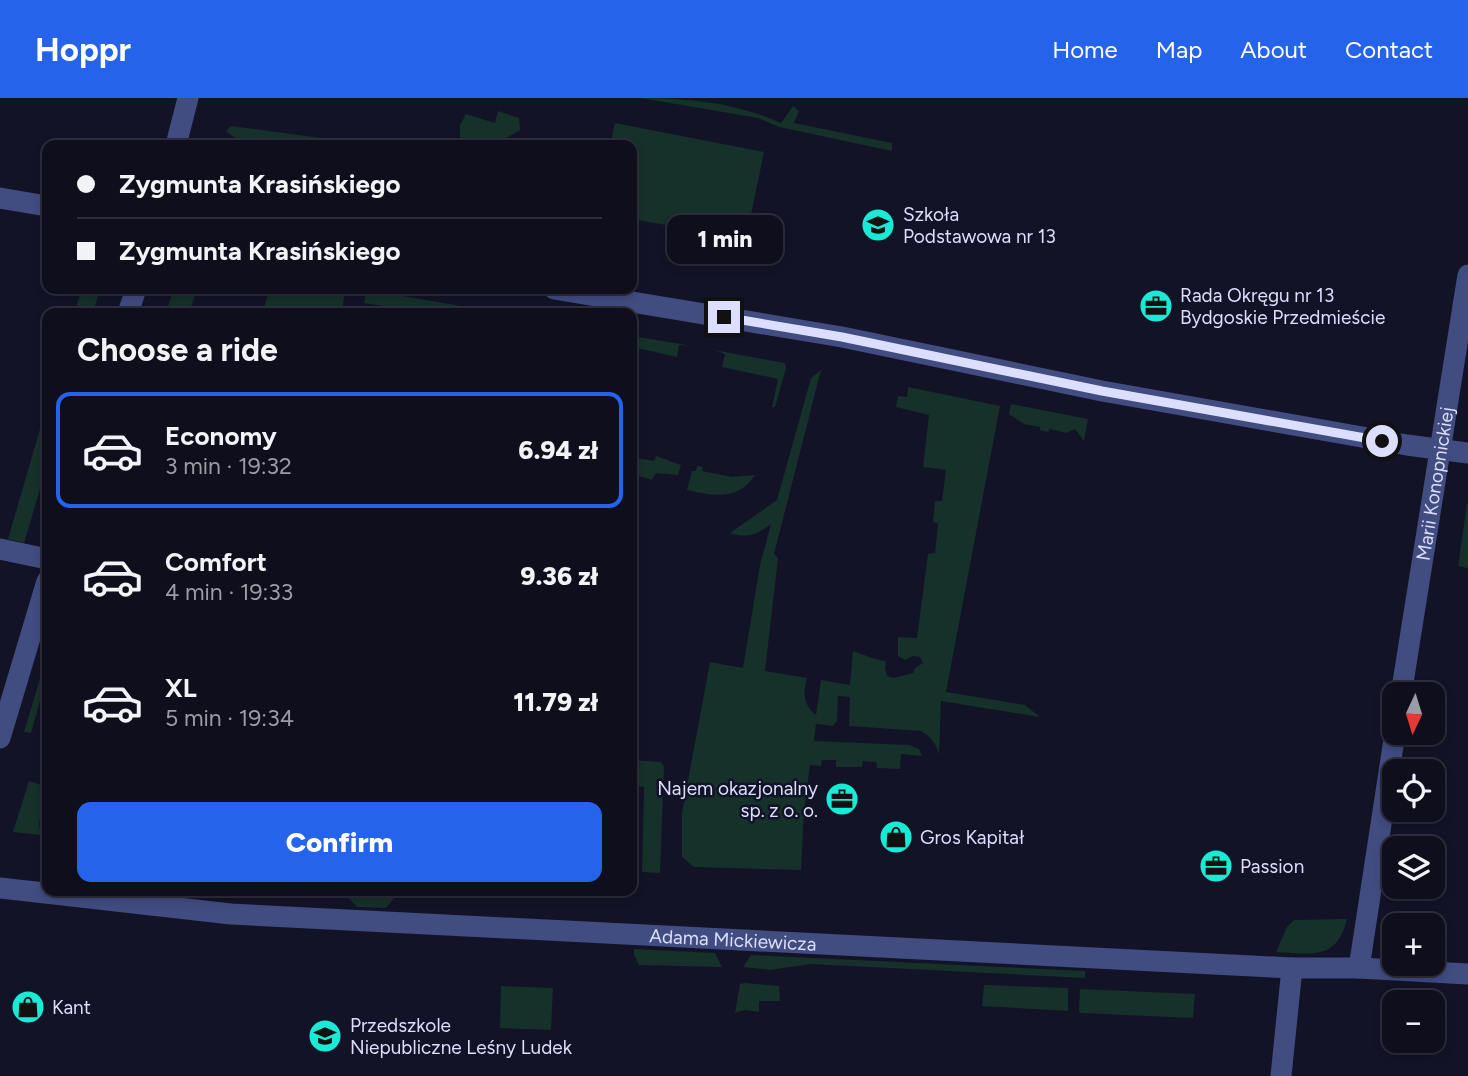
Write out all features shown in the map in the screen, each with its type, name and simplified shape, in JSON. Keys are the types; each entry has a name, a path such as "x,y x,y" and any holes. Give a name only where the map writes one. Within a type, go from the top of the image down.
{"street":[{"path":"177,140 188,98"},
{"path":"0,198 42,205"},
{"name":"Marii Konopnickiej","path":"1403,682 1468,275"},
{"path":"584,294 822,333 1101,396 1440,451 1468,453"},
{"path":"0,549 42,558"},
{"path":"0,738 42,598"},
{"path":"1359,968 1393,746"},
{"name":"Adama Mickiewicza","path":"0,888 42,893"},
{"name":"Adama Mickiewicza","path":"68,896 231,915 1292,968 1359,968 1468,974"},
{"path":"1281,1076 1292,968"}],"green space":[{"path":"641,98 677,99 730,106 781,123 793,106 799,111 794,123 892,143 892,151 779,127 758,118"},
{"path":"498,111 519,118 520,130 503,140 460,140 460,125 466,114 495,123"},
{"path":"615,123 764,152 746,239 637,220 637,140 611,140"},
{"path":"231,126 336,140 238,140 226,131"},
{"path":"80,294 99,294 94,308 76,308"},
{"path":"172,294 195,294 191,308 167,308"},
{"path":"268,294 344,294 343,308 264,308"},
{"path":"366,294 390,294 473,308 396,308 364,303"},
{"path":"637,337 692,346 679,345 677,357 637,348"},
{"path":"714,350 785,363 775,407 772,407 778,379 722,367 725,354"},
{"path":"821,370 774,554 778,558 765,671 807,678 805,698 816,715 821,680 850,685 853,651 886,661 887,676 894,678 913,673 915,668 923,663 920,657 913,656 905,660 898,656 898,637 917,638 928,554 935,553 938,523 933,522 935,501 942,501 946,470 923,467 929,415 896,407 898,396 907,397 908,387 1000,406 946,692 1025,705 1040,717 941,701 939,755 933,741 921,731 849,726 850,697 838,696 837,721 833,726 816,724 814,741 909,745 919,749 922,756 901,754 900,769 877,768 876,762 863,761 862,767 836,767 836,760 822,760 821,766 810,765 801,870 694,867 682,857 682,813 710,662 743,668 760,565 771,524 752,534 742,536 730,533 777,500 811,378"},
{"path":"1011,404 1088,419 1084,441 1075,429 1066,433 1050,429 1048,432 1040,430 1040,427 1024,424 1009,414"},
{"path":"42,422 42,483 24,543 8,539"},
{"path":"656,456 681,465 678,475 656,473 652,480 637,476 637,458 654,461"},
{"path":"697,466 703,467 702,471 732,477 755,475 733,493 706,494 687,490 692,471 696,471"},
{"path":"1468,504 1468,568 1458,566"},
{"path":"42,672 42,694 31,733 24,732"},
{"path":"637,760 661,762 664,767 660,873 642,872 644,787 637,786"},
{"path":"29,781 42,785 39,824 41,835 13,832"},
{"path":"347,896 396,896 386,908 357,907"},
{"path":"1347,919 1337,942 1321,952 1276,952 1287,927 1294,920"},
{"path":"634,949 715,953 722,967 639,965"},
{"path":"751,955 1085,971 1085,978 811,964 770,970 743,967"},
{"path":"740,984 779,986 780,1001 759,1001 759,1012 745,1010 735,1013"},
{"path":"984,985 1068,988 1068,1011 982,1006"},
{"path":"501,986 553,988 551,1030 500,1028"},
{"path":"1080,989 1195,994 1193,1018 1081,1013"}],"place":[{"name":"Szkoła Podstawowa nr 13","path":"878,225"},
{"name":"Rada Okręgu nr 13 Bydgoskie Przedmieście","path":"1156,306"},
{"name":"Najem okazjonalny sp. z o. o.","path":"842,799"},
{"name":"Gros Kapitał","path":"896,837"},
{"name":"Passion","path":"1216,866"},
{"name":"Kant","path":"28,1007"},
{"name":"Przedszkole Niepubliczne Leśny Ludek","path":"325,1036"}],"route":[{"path":"724,317 842,337 1102,391 1382,441"}]}
